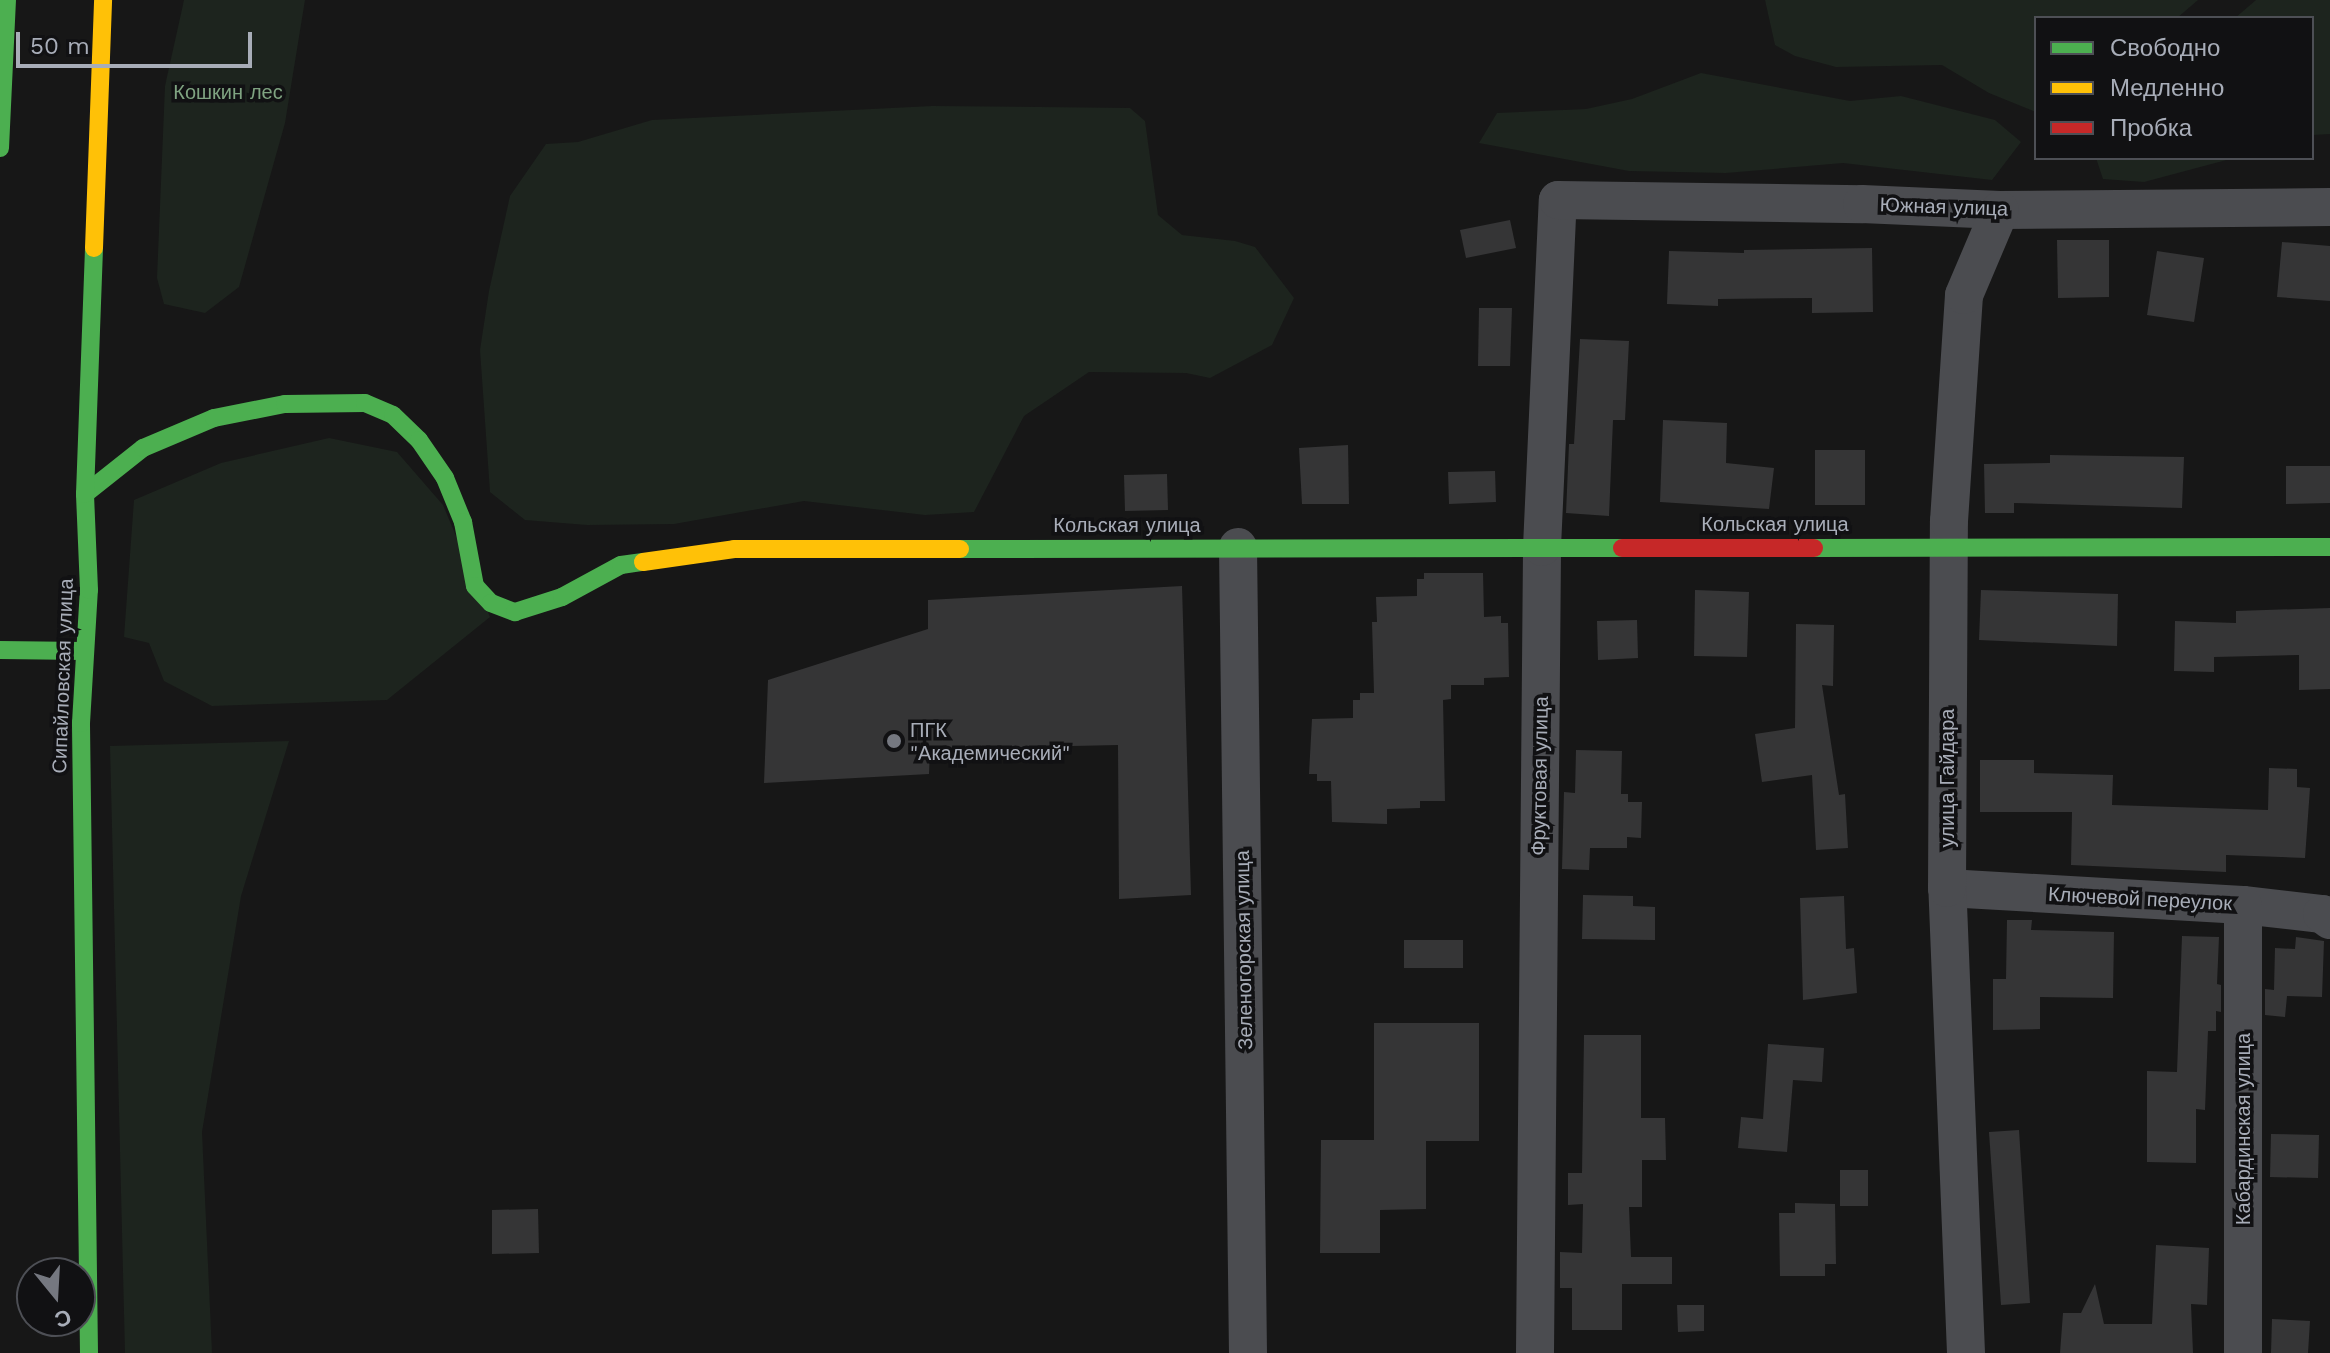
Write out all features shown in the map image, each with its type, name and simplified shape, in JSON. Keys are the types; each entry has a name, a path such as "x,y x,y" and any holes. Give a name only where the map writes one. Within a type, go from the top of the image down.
{"street":[{"path":"0,148 7,0"},
{"name":"Сипайловская улица","path":"89,1353 83,651 89,590 85,494 103,0"},
{"name":"Южная улица","path":"1558,200 1862,204 2000,210 2330,207"},
{"name":"Фруктовая улица","path":"1535,1353 1542,547 1558,200"},
{"name":"улица Гайдара","path":"1966,1353 1947,888 1948,545 1964,295 2000,210"},
{"name":"Кольская улица","path":"85,494 143,448 214,418 320,401 365,403 393,415 419,440 445,478 463,522 475,586 491,603 515,612 562,597 590,579 621,565 734,549 1948,545 2330,547"},
{"name":"Зеленогорская улица","path":"1238,547 1248,1353"},
{"path":"0,650 83,651"},
{"name":"Ключевой переулок","path":"1947,888 2243,905 2322,914 2330,920"},
{"name":"Кабардинская улица","path":"2243,905 2243,1353"}],"green space":[{"name":"Кошкин лес","path":"184,0 305,0 285,123 239,287 205,313 164,304 157,278 165,86"},
{"path":"1765,0 2198,0 2179,16 2034,16 2034,111 1989,93 1942,65 1836,67 1795,56 1775,45"},
{"path":"2256,0 2330,0 2330,134 2314,135 2314,16 2237,16"},
{"path":"1701,73 1850,101 1901,96 1995,120 2021,142 1992,180 1843,163 1726,173 1629,171 1479,143 1497,113 1586,109 1632,99"},
{"path":"932,106 1130,108 1145,121 1158,215 1182,235 1235,241 1255,247 1294,298 1272,345 1210,378 1186,373 1089,372 1024,416 974,512 925,515 804,501 674,524 587,525 525,520 490,492 480,350 489,291 510,196 546,144 578,142 652,120"},
{"path":"2097,160 2226,160 2144,182 2103,179"},
{"path":"329,438 397,452 443,505 490,617 387,700 212,706 164,681 149,643 124,637 134,500 221,463"},
{"path":"289,741 241,896 202,1132 212,1353 125,1353 110,746"}],"building":[{"path":"1510,220 1516,248 1466,258 1460,230"},
{"path":"2057,240 2109,240 2109,297 2058,298"},
{"path":"2282,242 2330,246 2330,301 2277,297"},
{"path":"1872,248 1873,312 1812,313 1812,298 1718,299 1718,306 1667,304 1669,251 1744,253 1744,250"},
{"path":"2157,251 2204,258 2194,322 2147,315"},
{"path":"1479,308 1512,308 1510,366 1478,366"},
{"path":"1580,339 1629,341 1625,420 1613,420 1609,516 1566,513 1569,444 1574,444"},
{"path":"1663,420 1727,423 1726,463 1774,468 1769,509 1660,502"},
{"path":"1348,445 1349,504 1302,504 1299,448"},
{"path":"1815,450 1865,450 1865,505 1815,505"},
{"path":"2050,455 2184,457 2182,508 2014,503 2014,513 1985,513 1984,464 2050,463"},
{"path":"2286,466 2330,466 2330,503 2286,504"},
{"path":"1495,471 1496,502 1449,504 1448,472"},
{"path":"1167,474 1168,510 1125,511 1124,475"},
{"path":"1424,573 1483,573 1484,617 1501,616 1501,623 1508,623 1509,677 1484,678 1484,685 1451,685 1451,699 1443,700 1445,801 1420,801 1420,808 1387,809 1387,824 1332,822 1331,781 1317,781 1317,774 1309,774 1312,719 1353,718 1353,700 1360,700 1360,693 1374,693 1372,622 1377,622 1376,597 1417,596 1417,579 1424,579"},
{"name":"ПГК \"Академический\"","path":"1182,586 1191,895 1119,899 1118,745 930,749 929,774 764,783 768,680 928,629 928,600"},
{"path":"1695,590 1749,592 1747,657 1694,656"},
{"path":"1981,590 2118,594 2117,646 1979,640"},
{"path":"2330,608 2330,689 2299,690 2299,655 2214,657 2214,672 2174,671 2175,621 2236,623 2236,611"},
{"path":"1637,620 1638,658 1598,660 1597,621"},
{"path":"1796,624 1834,625 1833,686 1822,685 1839,795 1845,794 1848,848 1816,850 1812,775 1762,782 1755,734 1795,728"},
{"path":"1576,750 1622,751 1621,794 1628,794 1628,802 1642,802 1641,838 1627,837 1627,848 1590,848 1589,870 1562,869 1564,792 1575,793"},
{"path":"1980,760 2034,760 2034,773 2113,775 2112,805 2268,810 2269,768 2297,769 2297,787 2310,788 2305,858 2226,855 2226,872 2071,865 2072,812 1980,812"},
{"path":"1583,895 1633,896 1633,906 1655,907 1655,940 1582,939"},
{"path":"1844,896 1846,949 1854,948 1857,993 1803,1000 1800,898"},
{"path":"2007,920 2032,920 2031,930 2114,932 2113,998 2040,997 2040,1029 1993,1030 1993,979 2006,979"},
{"path":"2182,936 2219,937 2217,984 2221,985 2221,1012 2216,1011 2216,1031 2208,1031 2205,1110 2196,1109 2196,1163 2147,1162 2147,1071 2177,1072"},
{"path":"2296,937 2324,941 2322,997 2287,996 2285,1017 2265,1015 2265,989 2274,990 2275,948 2295,949"},
{"path":"1404,940 1463,940 1463,968 1404,968"},
{"path":"1374,1023 1479,1023 1479,1141 1426,1141 1426,1209 1380,1210 1380,1253 1320,1253 1321,1140 1374,1140"},
{"path":"1584,1035 1641,1035 1641,1118 1665,1118 1666,1160 1642,1160 1642,1207 1629,1207 1631,1257 1672,1257 1672,1284 1622,1284 1622,1330 1572,1330 1572,1288 1560,1288 1560,1252 1582,1253 1583,1204 1568,1205 1568,1173 1582,1173"},
{"path":"1768,1044 1824,1048 1822,1082 1793,1080 1787,1152 1738,1148 1741,1117 1763,1119"},
{"path":"2019,1130 2030,1303 2001,1305 1989,1132"},
{"path":"2271,1134 2319,1135 2318,1178 2270,1177"},
{"path":"1840,1170 1868,1170 1868,1206 1840,1206"},
{"path":"1795,1203 1835,1204 1836,1264 1825,1264 1825,1276 1780,1276 1779,1213 1795,1213"},
{"path":"538,1209 539,1253 492,1254 492,1210"},
{"path":"2156,1245 2209,1248 2207,1305 2191,1304 2193,1353 2060,1353 2063,1313 2081,1313 2095,1284 2104,1324 2152,1324"},
{"path":"1677,1305 1704,1305 1704,1331 1678,1332"},
{"path":"2272,1319 2310,1321 2308,1353 2271,1353"}],"traffic: fast":[{"path":"0,148 7,0"},
{"path":"89,1353 81,723 89,590 85,494 94,248"},
{"path":"85,494 143,448 214,418 285,404 365,403 393,415 419,440 445,478 463,522 475,586 491,603 515,612 562,597 621,565 643,562"},
{"path":"1814,548 2330,547"},
{"path":"960,549 1622,548"},
{"path":"0,650 83,651"}],"traffic: slow":[{"path":"94,248 103,0"},
{"path":"643,562 734,549 960,549"}],"traffic: jam":[{"path":"1622,548 1814,548"}],"place":[{"name":"ПГК \"Академический\"","path":"894,741"}]}
